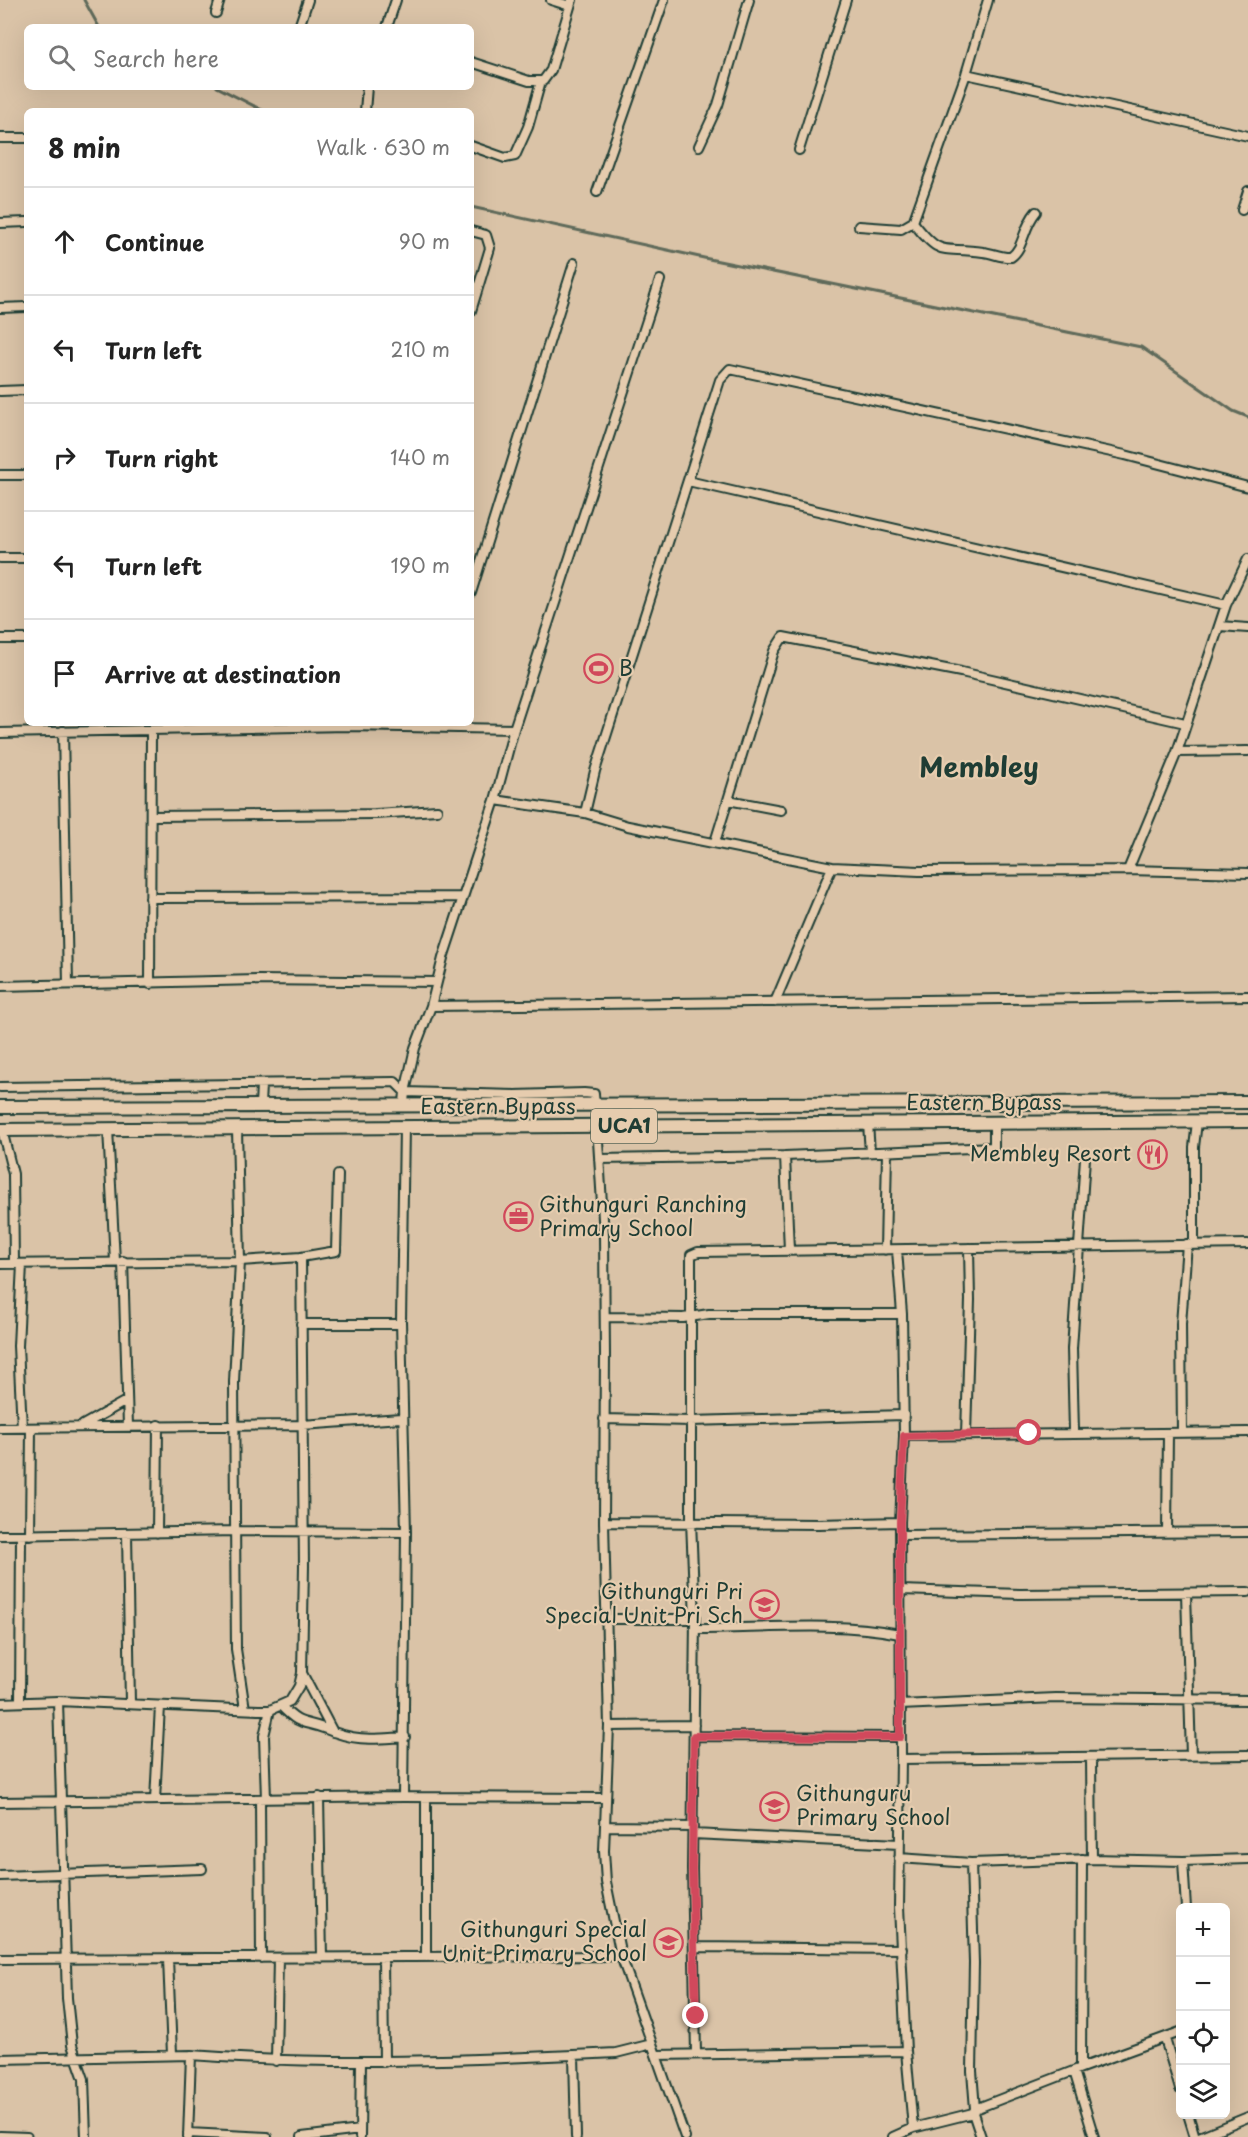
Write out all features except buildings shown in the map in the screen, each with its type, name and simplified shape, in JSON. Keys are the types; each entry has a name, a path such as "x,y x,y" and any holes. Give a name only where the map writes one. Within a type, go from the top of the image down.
{"main road":[{"name":"Eastern Bypass","path":"0,1107 260,1105 405,1098 470,1104 595,1106 1248,1102"},
{"path":"469,1127 470,1104"},
{"name":"Eastern Bypass","path":"1,1130 1248,1121"}],"street":[{"path":"216,13 220,0"},
{"path":"300,24 308,0"},
{"path":"388,24 396,0"},
{"path":"474,147 505,158 515,156 528,127 541,81 551,69 571,3 551,0"},
{"path":"597,192 664,0"},
{"path":"699,146 718,105 749,0"},
{"path":"799,150 846,0"},
{"path":"859,226 901,229 913,222 966,74 988,0"},
{"path":"474,63 529,81 541,81"},
{"path":"966,74 1248,136"},
{"path":"365,108 367,90"},
{"path":"0,138 24,138"},
{"path":"1242,210 1248,190"},
{"path":"913,222 924,238 937,248 979,251 1006,258 1019,250 1025,227 1036,212"},
{"path":"0,224 24,222"},
{"path":"474,232 486,235 490,248 474,301"},
{"path":"474,583 574,263"},
{"path":"405,1098 416,1048 495,800 514,729 660,280"},
{"path":"0,308 24,307"},
{"path":"585,813 595,771 720,380 729,369 1137,458 1248,487"},
{"path":"0,391 24,390"},
{"path":"0,475 24,475"},
{"path":"688,481 1226,605"},
{"path":"0,558 24,558"},
{"path":"1128,870 1177,752 1226,605 1248,559"},
{"path":"1220,626 1248,628"},
{"path":"715,842 774,651 783,637 961,672 1185,723"},
{"path":"0,639 24,639"},
{"path":"0,733 314,726"},
{"path":"450,726 514,729"},
{"path":"63,731 68,983"},
{"path":"150,984 151,731"},
{"path":"1177,752 1248,751"},
{"path":"495,800 585,813 628,826 832,867 919,871 1128,870 1248,873"},
{"path":"728,800 781,810"},
{"path":"152,816 376,814 437,810"},
{"path":"776,1002 832,867"},
{"path":"150,898 463,897"},
{"path":"0,986 258,980 437,982"},
{"path":"431,1006 599,1002 1248,996"},
{"path":"0,1087 395,1082 405,1098"},
{"path":"260,1105 261,1085"},
{"path":"405,1098 585,1093 594,1094 595,1106"},
{"path":"599,1159 785,1156 994,1147 994,1122"},
{"path":"1182,1432 1181,1324 1191,1244 1197,1122"},
{"path":"868,1124 870,1152"},
{"path":"597,1125 605,1317 604,1522 609,1726 605,1826 606,1882 621,1956 685,2137"},
{"path":"403,1797 406,1532 401,1418 401,1324 404,1126"},
{"path":"108,1129 119,1261 128,1426"},
{"path":"237,1129 240,1261 234,1425 237,1531 236,1649 244,1709"},
{"path":"1,1130 13,1174 18,1264 18,1346 26,1428 20,1702"},
{"path":"885,1250 887,1152"},
{"path":"785,1156 789,1250"},
{"path":"1074,1432 1072,1349 1085,1158"},
{"path":"0,1264 240,1261 301,1257 336,1251 338,1175"},
{"path":"696,2053 691,1255 698,1252 789,1250 1248,1244"},
{"path":"966,1435 970,1300 969,1248"},
{"path":"897,1250 902,1314 904,1415 900,1522 899,1858 906,2051 913,2128"},
{"path":"0,1703 57,1701 270,1710 281,1706 295,1693 302,1673 304,1532 301,1257"},
{"path":"605,1317 902,1314"},
{"path":"301,1324 401,1324"},
{"path":"80,1427 126,1401"},
{"path":"604,1419 691,1421 904,1415"},
{"path":"0,1428 302,1425 401,1418"},
{"path":"157,1533 158,1425"},
{"path":"904,1436 1074,1432 1248,1432"},
{"path":"1167,1533 1168,1433"},
{"path":"604,1522 691,1521 818,1524 900,1522"},
{"path":"0,1536 237,1531 406,1532"},
{"path":"900,1535 1248,1532"},
{"path":"127,1533 130,1704"},
{"path":"901,1590 1248,1592"},
{"path":"1186,1593 1191,1756"},
{"path":"606,1618 695,1619"},
{"path":"695,1629 804,1628 880,1630 900,1634"},
{"path":"302,1673 333,1733"},
{"path":"900,1705 1046,1698 1248,1700"},
{"path":"57,1701 61,1733 60,1801 66,1960 72,2045 84,2079 86,2137"},
{"path":"155,1800 160,1706"},
{"path":"281,1706 297,1722 333,1733 359,1739 405,1737"},
{"path":"261,1959 264,1736 270,1710"},
{"path":"609,1726 694,1725"},
{"path":"694,1736 900,1737"},
{"path":"901,1759 1248,1755"},
{"path":"1091,1758 1092,1859"},
{"path":"0,1802 319,1797 606,1798"},
{"path":"319,1797 321,1958"},
{"path":"426,1798 426,1956"},
{"path":"605,1826 899,1844"},
{"path":"899,1858 970,1863 1082,1859 1183,1861 1248,1859"},
{"path":"1082,1859 1077,2070 1095,2137"},
{"path":"1183,1861 1186,1903"},
{"path":"970,1863 974,1963 972,2071 974,2111 981,2137"},
{"path":"0,1875 202,1869"},
{"path":"694,1947 902,1949"},
{"path":"0,1959 621,1956"},
{"path":"383,1957 384,2062"},
{"path":"276,2061 278,1958"},
{"path":"168,1959 172,2054"},
{"path":"892,2137 913,2128 974,2111 1176,2034"},
{"path":"1165,2038 1176,2075"},
{"path":"0,2059 172,2054 276,2061 384,2062 616,2054 652,2044"},
{"path":"656,2055 906,2051"},
{"path":"191,2055 188,2135 267,2137"},
{"path":"574,2055 576,2137"},
{"path":"302,2137 360,2133 361,2062"},
{"path":"1190,2119 1197,2137 1248,2117"},
{"path":"0,2136 27,2137"}],"waterway":[{"path":"84,0 97,24"},
{"path":"223,90 258,108"},
{"path":"474,208 704,258 1141,347 1233,411 1248,417"}],"place":[{"name":"B","path":"598,669"},
{"name":"Membley Resort","path":"1152,1154"},
{"name":"Githunguri Ranching Primary School","path":"518,1217"},
{"name":"Githunguri Pri Special Unit Pri Sch","path":"764,1604"},
{"name":"Githunguru Primary School","path":"775,1806"},
{"name":"Githunguri Special Unit Primary School","path":"668,1942"}],"district":[{"name":"Membley","path":"979,768"}],"route":[{"path":"696,2016 692,1869 694,1736 900,1737 900,1522 904,1436 1029,1433"}]}
